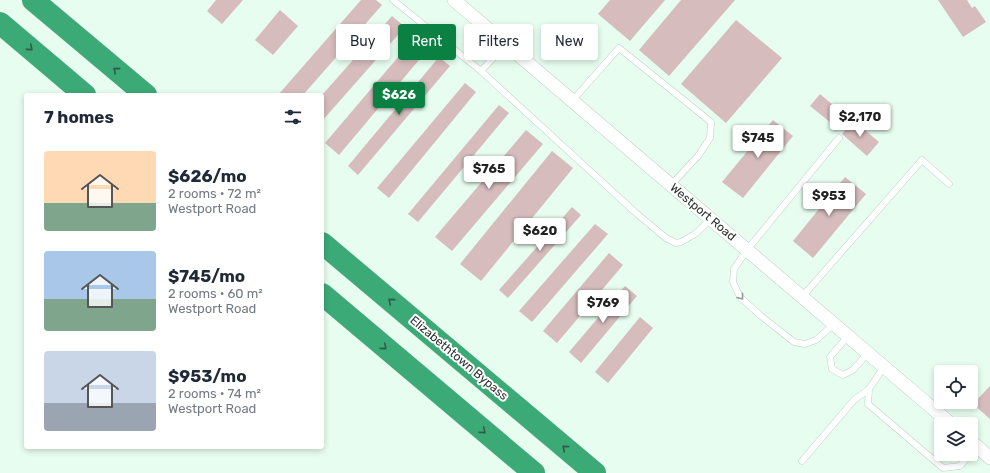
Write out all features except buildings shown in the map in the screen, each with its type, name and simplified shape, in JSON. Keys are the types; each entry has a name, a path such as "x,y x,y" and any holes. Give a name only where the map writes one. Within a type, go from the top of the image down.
{"highway":[{"path":"33,0 144,93"},
{"path":"0,23 84,93"},
{"name":"Elizabethtown Bypass","path":"324,245 595,473"},
{"path":"324,296 534,473"}],"street":[{"name":"Westport Road","path":"454,0 482,24"},
{"name":"Westport Road","path":"525,60 943,417"},
{"path":"978,451 990,458"}],"lane":[{"path":"394,0 481,71 636,213 666,238 676,243 681,242 695,234 711,219"},
{"path":"572,101 619,48 711,122 710,138 698,156 671,185"},
{"path":"481,71 491,60"},
{"path":"834,324 816,340 805,344 794,342 740,297 733,282 734,269 747,250 839,138"},
{"path":"802,297 922,160 949,184"},
{"path":"848,336 830,357 832,369 843,375 853,370 868,353"},
{"path":"802,461 854,400 869,389 884,367"},
{"path":"869,389 868,404 934,460"},
{"path":"935,461 943,468 960,466 963,461"}]}
